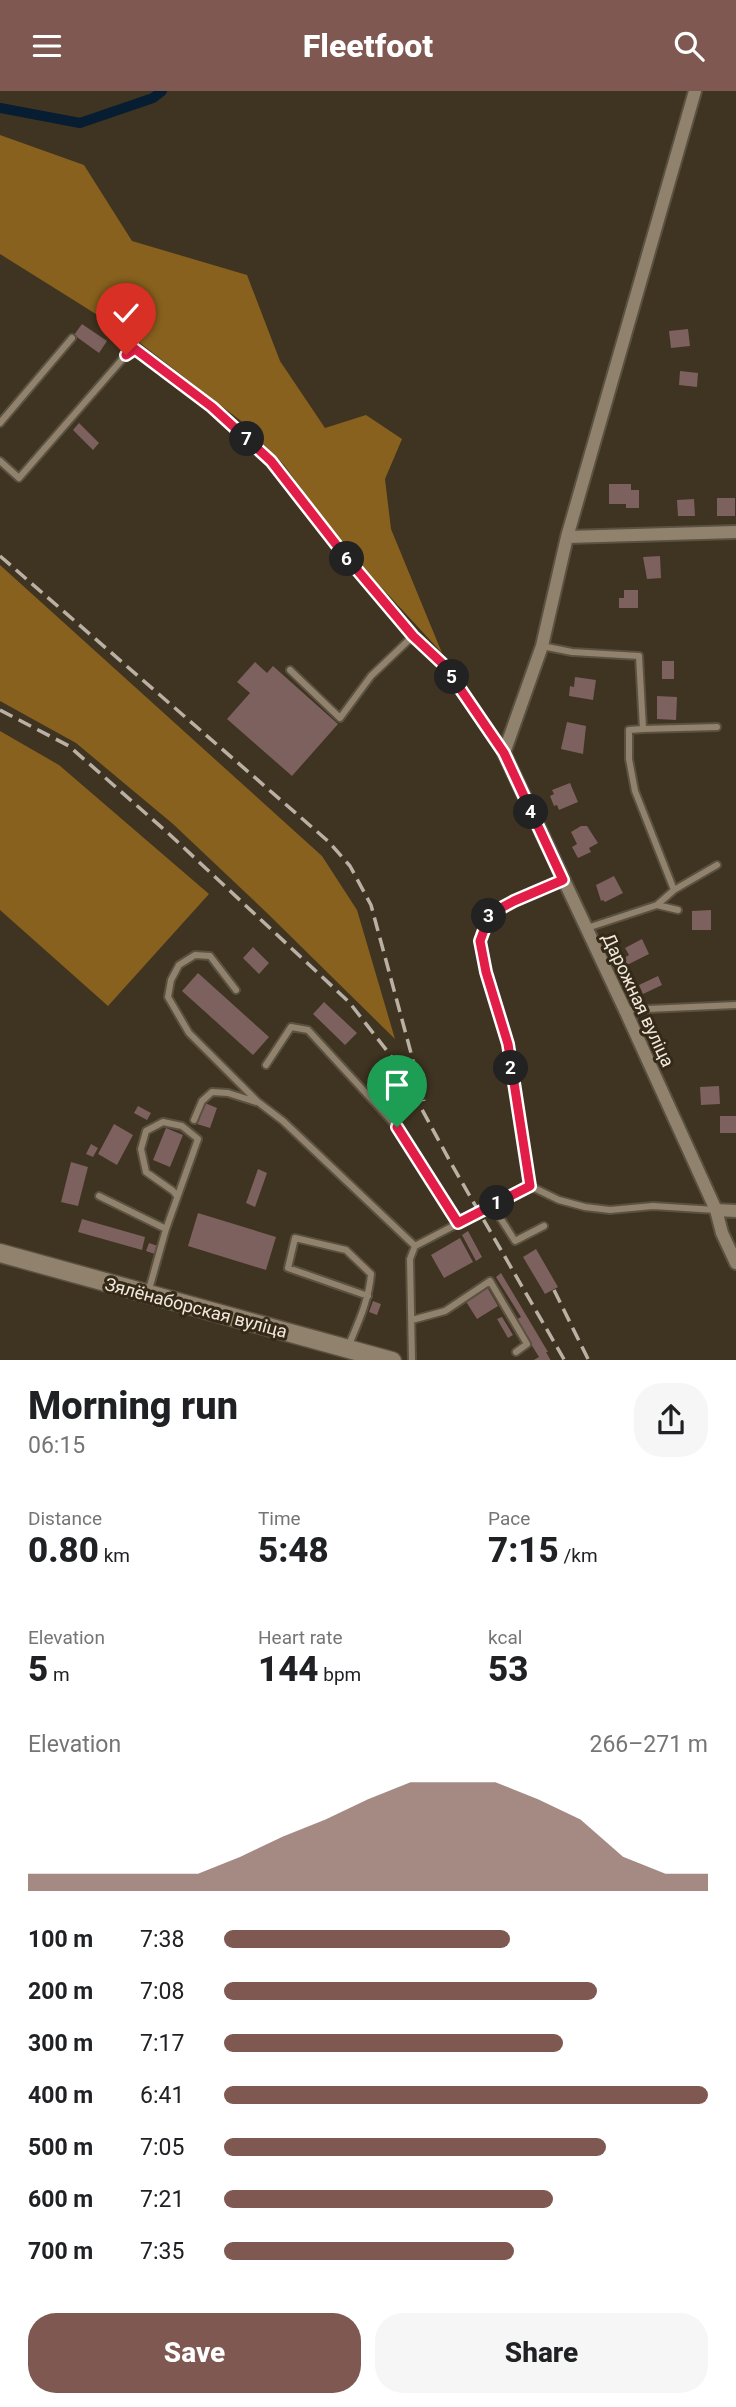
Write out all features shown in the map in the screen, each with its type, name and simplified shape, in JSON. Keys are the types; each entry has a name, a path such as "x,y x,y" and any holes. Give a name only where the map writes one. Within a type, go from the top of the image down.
{"main road":[{"name":"Зялёнаборская вуліца","path":"0,1253 392,1360"}],"street":[{"path":"504,753 542,646 567,537 695,91"},
{"path":"567,537 736,532"},
{"name":"Дарожная вуліца","path":"504,753 716,1210 722,1233 736,1263"},
{"path":"716,1210 736,1211"}],"lane":[{"path":"0,423 72,338"},
{"path":"0,461 19,478 126,355 135,349 212,407 271,461 342,552 413,636 444,665 504,753"},
{"path":"290,670 340,718 371,676 413,636"},
{"path":"542,646 572,652 639,656 643,729"},
{"path":"674,890 633,781 629,759 629,730 717,727"},
{"path":"585,929 657,905 674,890 717,866"},
{"path":"530,1186 508,1044 486,972 480,941 490,914 563,880"},
{"path":"657,905 678,910"},
{"path":"236,990 210,956 195,955 179,965 171,980 168,997 188,1033 258,1102 283,1121 415,1246"},
{"path":"625,1010 736,1005"},
{"path":"266,1065 291,1027 308,1030 397,1127 458,1223"},
{"path":"194,1120 202,1101 212,1092 228,1093 258,1102"},
{"path":"148,1294 166,1229 198,1139 182,1126 163,1122 146,1131 141,1149 146,1172 177,1196"},
{"path":"412,1360 410,1259 415,1246 530,1186"},
{"path":"530,1186 559,1200 584,1207 610,1210 653,1206 716,1210"},
{"path":"99,1196 166,1229"},
{"path":"492,1205 515,1241 544,1226"},
{"path":"347,1348 368,1296 371,1273 346,1250 295,1238 288,1268 368,1296"},
{"path":"412,1320 445,1311 491,1281 527,1344 516,1352"}],"shaded area":[{"path":"0,135 84,165 132,241 247,275 280,361 325,428 366,415 402,439 385,479 391,529 442,653 344,547 284,465 241,421 131,336 0,254"},
{"path":"0,565 322,856 357,910 395,1039 173,824 76,743 0,701"},
{"path":"0,731 59,765 209,894 108,1006 0,910"}],"building":[{"path":"82,324 107,341 99,353 74,335"},
{"path":"688,329 690,346 671,348 669,331"},
{"path":"680,371 698,373 697,387 679,385"},
{"path":"79,423 99,443 93,450 73,430"},
{"path":"609,484 631,484 631,490 639,490 639,508 626,508 626,504 609,504"},
{"path":"717,498 735,498 735,516 717,516"},
{"path":"694,499 695,516 678,516 677,500"},
{"path":"660,556 661,578 647,579 643,557"},
{"path":"624,590 638,590 638,608 619,608 619,598 624,598"},
{"path":"662,661 674,661 674,679 662,679"},
{"path":"255,662 267,673 273,666 338,724 292,776 227,719 250,693 237,682"},
{"path":"575,677 596,680 593,700 569,696"},
{"path":"657,696 677,697 676,720 657,719"},
{"path":"567,722 586,726 583,754 561,749"},
{"path":"570,783 578,802 559,810 550,796 554,794 552,790"},
{"path":"581,826 587,826 598,843 589,848 591,852 578,858 572,847 577,844 571,832"},
{"path":"614,876 623,893 605,902 601,901 596,885"},
{"path":"711,910 711,930 692,930 692,911"},
{"path":"642,939 649,954 627,965 624,958 629,955 625,948"},
{"path":"253,947 269,963 259,974 243,958"},
{"path":"198,973 269,1037 253,1055 182,991"},
{"path":"658,976 662,985 643,994 639,985"},
{"path":"324,1002 357,1033 345,1045 313,1014"},
{"path":"719,1086 720,1104 701,1105 700,1087"},
{"path":"205,1103 217,1108 210,1128 197,1124"},
{"path":"138,1106 151,1113 147,1120 134,1113"},
{"path":"720,1116 736,1116 736,1133 720,1133"},
{"path":"114,1124 133,1135 117,1165 98,1154"},
{"path":"166,1128 183,1135 170,1167 153,1160"},
{"path":"91,1144 98,1148 93,1157 86,1154"},
{"path":"71,1162 88,1167 78,1206 61,1202"},
{"path":"258,1169 267,1173 255,1207 246,1203"},
{"path":"198,1213 276,1237 266,1270 188,1246"},
{"path":"82,1219 145,1237 142,1250 78,1232"},
{"path":"468,1231 482,1257 476,1261 462,1235"},
{"path":"460,1238 473,1262 444,1278 431,1255"},
{"path":"149,1243 158,1246 155,1254 146,1251"},
{"path":"536,1249 558,1287 545,1294 523,1257"},
{"path":"501,1273 550,1360 534,1360 539,1357 516,1320 521,1317 496,1277"},
{"path":"487,1287 498,1306 477,1319 465,1300"},
{"path":"373,1301 381,1304 377,1315 369,1312"},
{"path":"502,1317 513,1335 508,1338 497,1319"}],"waterway":[{"path":"0,108 80,123 153,98 162,91"}],"railway":[{"path":"0,556 329,842 350,866 371,905 424,1101"},
{"path":"0,710 69,746 168,833 349,1002 398,1065 452,1165 564,1360"},
{"path":"554,1290 589,1360"}],"route":[{"path":"126,355 135,349 212,407 271,461 342,552 413,636 444,665 504,753 563,880 490,914 480,941 486,972 508,1044 530,1186 458,1223 397,1127"}]}
